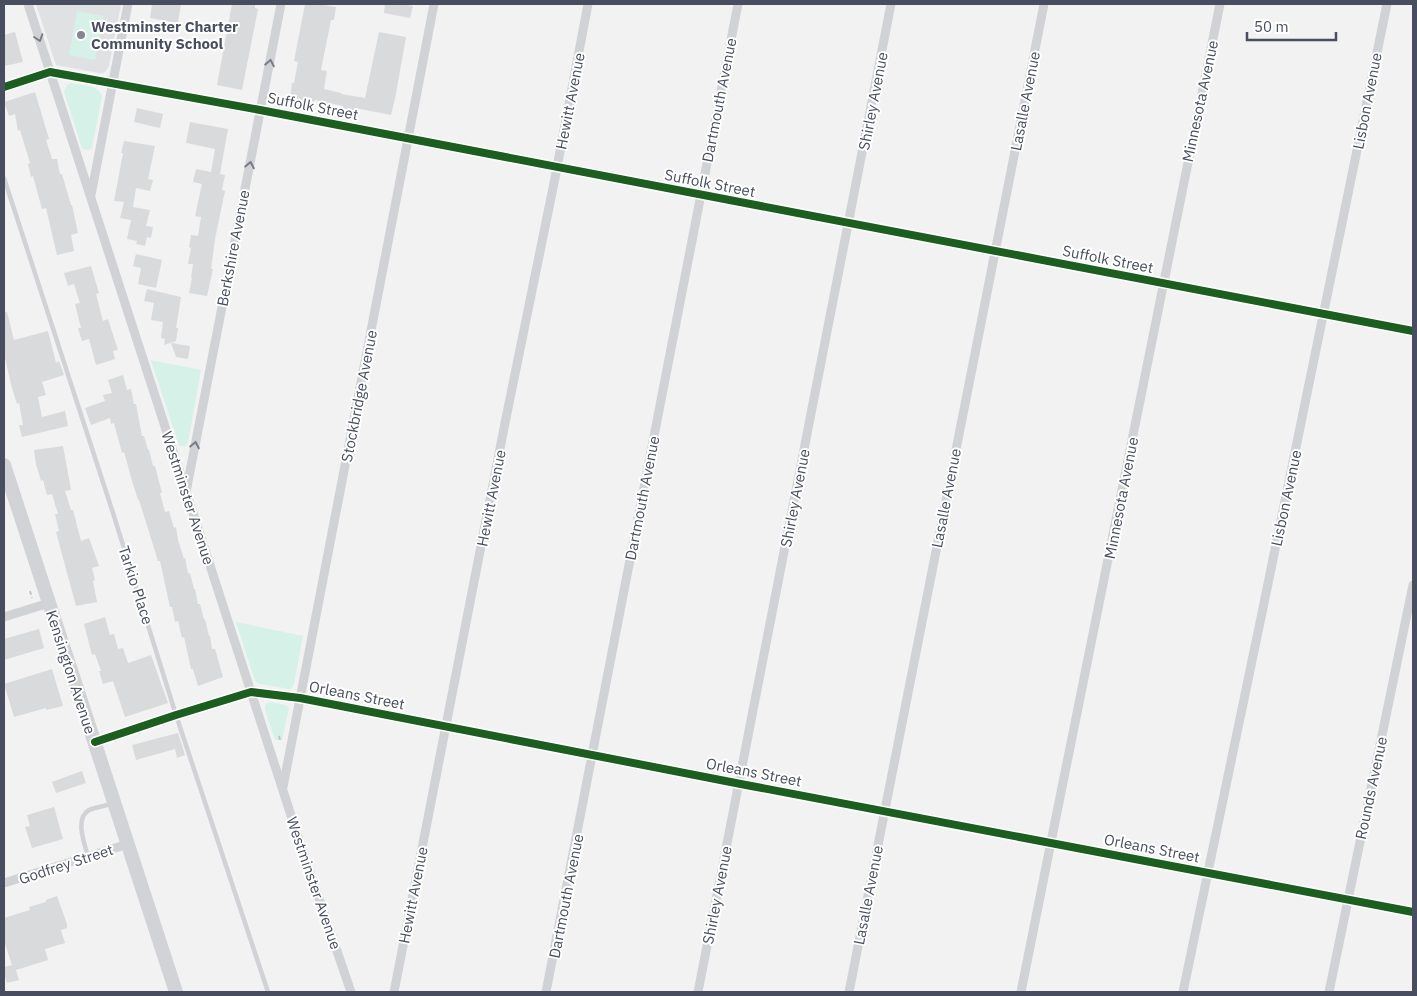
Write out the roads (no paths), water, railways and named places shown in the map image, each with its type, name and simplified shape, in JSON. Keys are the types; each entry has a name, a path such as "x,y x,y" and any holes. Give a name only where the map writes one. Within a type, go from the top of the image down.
{"street":[{"name":"Westminster Avenue","path":"28,4 186,493 351,992"},
{"path":"90,196 128,4"},
{"name":"Berkshire Avenue","path":"186,493 281,4"},
{"name":"Stockbridge Avenue","path":"283,789 434,4"},
{"name":"Hewitt Avenue","path":"394,992 588,4"},
{"name":"Dartmouth Avenue","path":"546,992 738,4"},
{"name":"Shirley Avenue","path":"698,992 891,4"},
{"name":"Lasalle Avenue","path":"849,992 1044,4"},
{"name":"Minnesota Avenue","path":"1021,992 1220,4"},
{"name":"Lisbon Avenue","path":"1183,992 1387,4"},
{"name":"Suffolk Street","path":"4,87 50,72 260,110 1413,331"},
{"name":"Kensington Avenue","path":"4,465 176,992"},
{"name":"Rounds Avenue","path":"1329,992 1413,585"},
{"path":"4,617 48,603"},
{"name":"Orleans Street","path":"95,742 252,692 300,698 739,784 1413,912"},
{"name":"Godfrey Street","path":"4,883 128,844"}],"lane":[{"name":"Tarkio Place","path":"4,178 113,512 176,715 268,992"},
{"path":"88,856 81,829 83,818 88,811 114,803"}],"place":[{"name":"Westminster Charter Community School","path":"81,35"}]}
